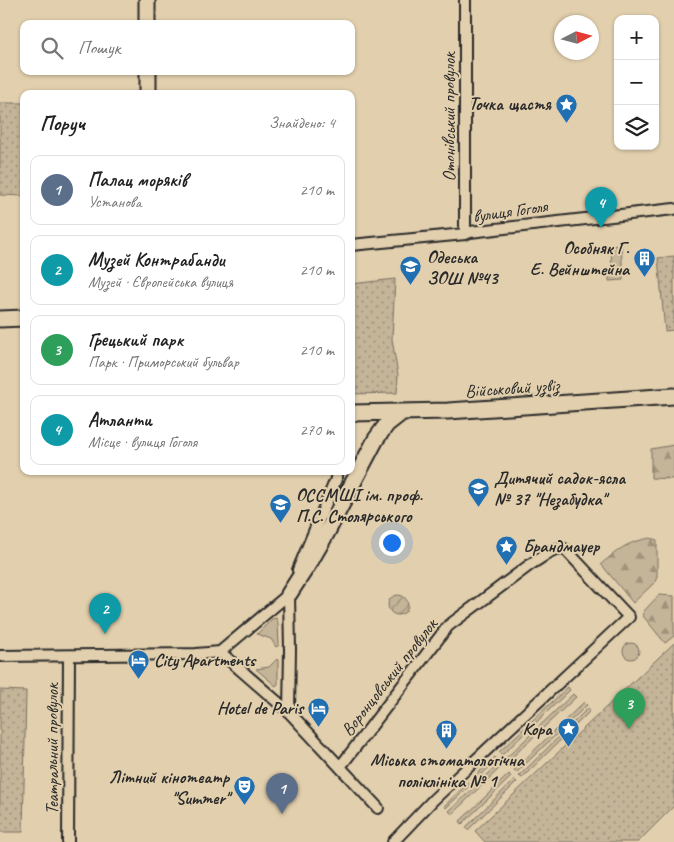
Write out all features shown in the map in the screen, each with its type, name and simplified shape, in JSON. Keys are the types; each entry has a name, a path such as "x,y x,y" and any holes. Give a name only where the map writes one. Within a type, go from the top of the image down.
{"street":[{"path":"147,0 147,20"},
{"name":"Отонівський провулок","path":"465,0 465,234"},
{"path":"148,75 148,90"},
{"name":"вулиця Гоголя","path":"355,245 465,234 674,209"},
{"path":"0,319 20,318"},
{"name":"Військовий узвіз","path":"355,413 487,409 674,396"},
{"path":"0,656 220,652 289,594 312,560 376,439 387,424 401,413"},
{"path":"289,712 289,594 336,475"},
{"name":"Воронцовський провулок","path":"340,767 448,626 531,564 553,550 562,548 566,550 629,617 434,799 393,842"},
{"path":"220,652 289,712 378,808"},
{"name":"Театральний провулок","path":"68,842 69,656"}],"green space":[{"path":"0,103 20,103 20,196 0,195"},
{"path":"621,245 623,280 609,281 609,271 612,271 611,246"},
{"path":"674,256 674,330 665,331 658,258"},
{"path":"395,279 392,339 398,375 397,393 355,394 355,284"},
{"path":"674,445 674,479 651,478 651,449"},
{"path":"650,538 657,540 657,577 655,582 633,603 601,564 624,547"},
{"path":"398,595 405,598 408,605 405,612 398,615 391,612 388,605 391,598"},
{"path":"659,595 674,596 674,636 665,643 643,616 644,611"},
{"path":"276,618 279,645 276,647 271,639 257,634 272,619"},
{"path":"628,643 634,643 639,648 637,657 628,659 623,654 623,648"},
{"path":"674,643 674,806 638,842 485,842 475,831"},
{"path":"277,659 278,684 276,686 256,669 269,667"},
{"path":"568,687 570,690 502,755 499,752"},
{"path":"0,690 26,691 23,832 0,832"},
{"path":"573,694 576,697 507,762 505,759"},
{"path":"584,702 587,705 516,773 514,770"},
{"path":"588,708 590,711 522,778 519,776"},
{"path":"495,757 497,760 446,808 444,806"},
{"path":"499,764 502,766 452,814 449,811"},
{"path":"509,774 511,777 462,824 460,821"},
{"path":"514,780 517,782 468,830 466,827"}],"place":[{"name":"Точка щастя","path":"567,123"},
{"name":"Атланти","path":"601,228"},
{"name":"Особняк Г. Е. Вейнштейна","path":"645,277"},
{"name":"Одеська ЗОШ №43","path":"411,286"},
{"name":"Дитячий садок-ясла № 37 \"Незабудка\"","path":"478,507"},
{"name":"ОССМШІ ім. проф. П.С. Столярського","path":"280,524"},
{"name":"Брандмауер","path":"507,565"},
{"name":"Музей Контрабанди","path":"105,634"},
{"name":"City Apartments","path":"138,679"},
{"name":"Hotel de Paris","path":"319,727"},
{"name":"Грецький парк","path":"629,729"},
{"name":"Кора","path":"568,748"},
{"name":"Міська стоматологічна поліклініка № 1","path":"447,749"},
{"name":"Літний кінотеатр \"Summer\"","path":"245,806"},
{"name":"Палац моряків","path":"282,814"}]}
